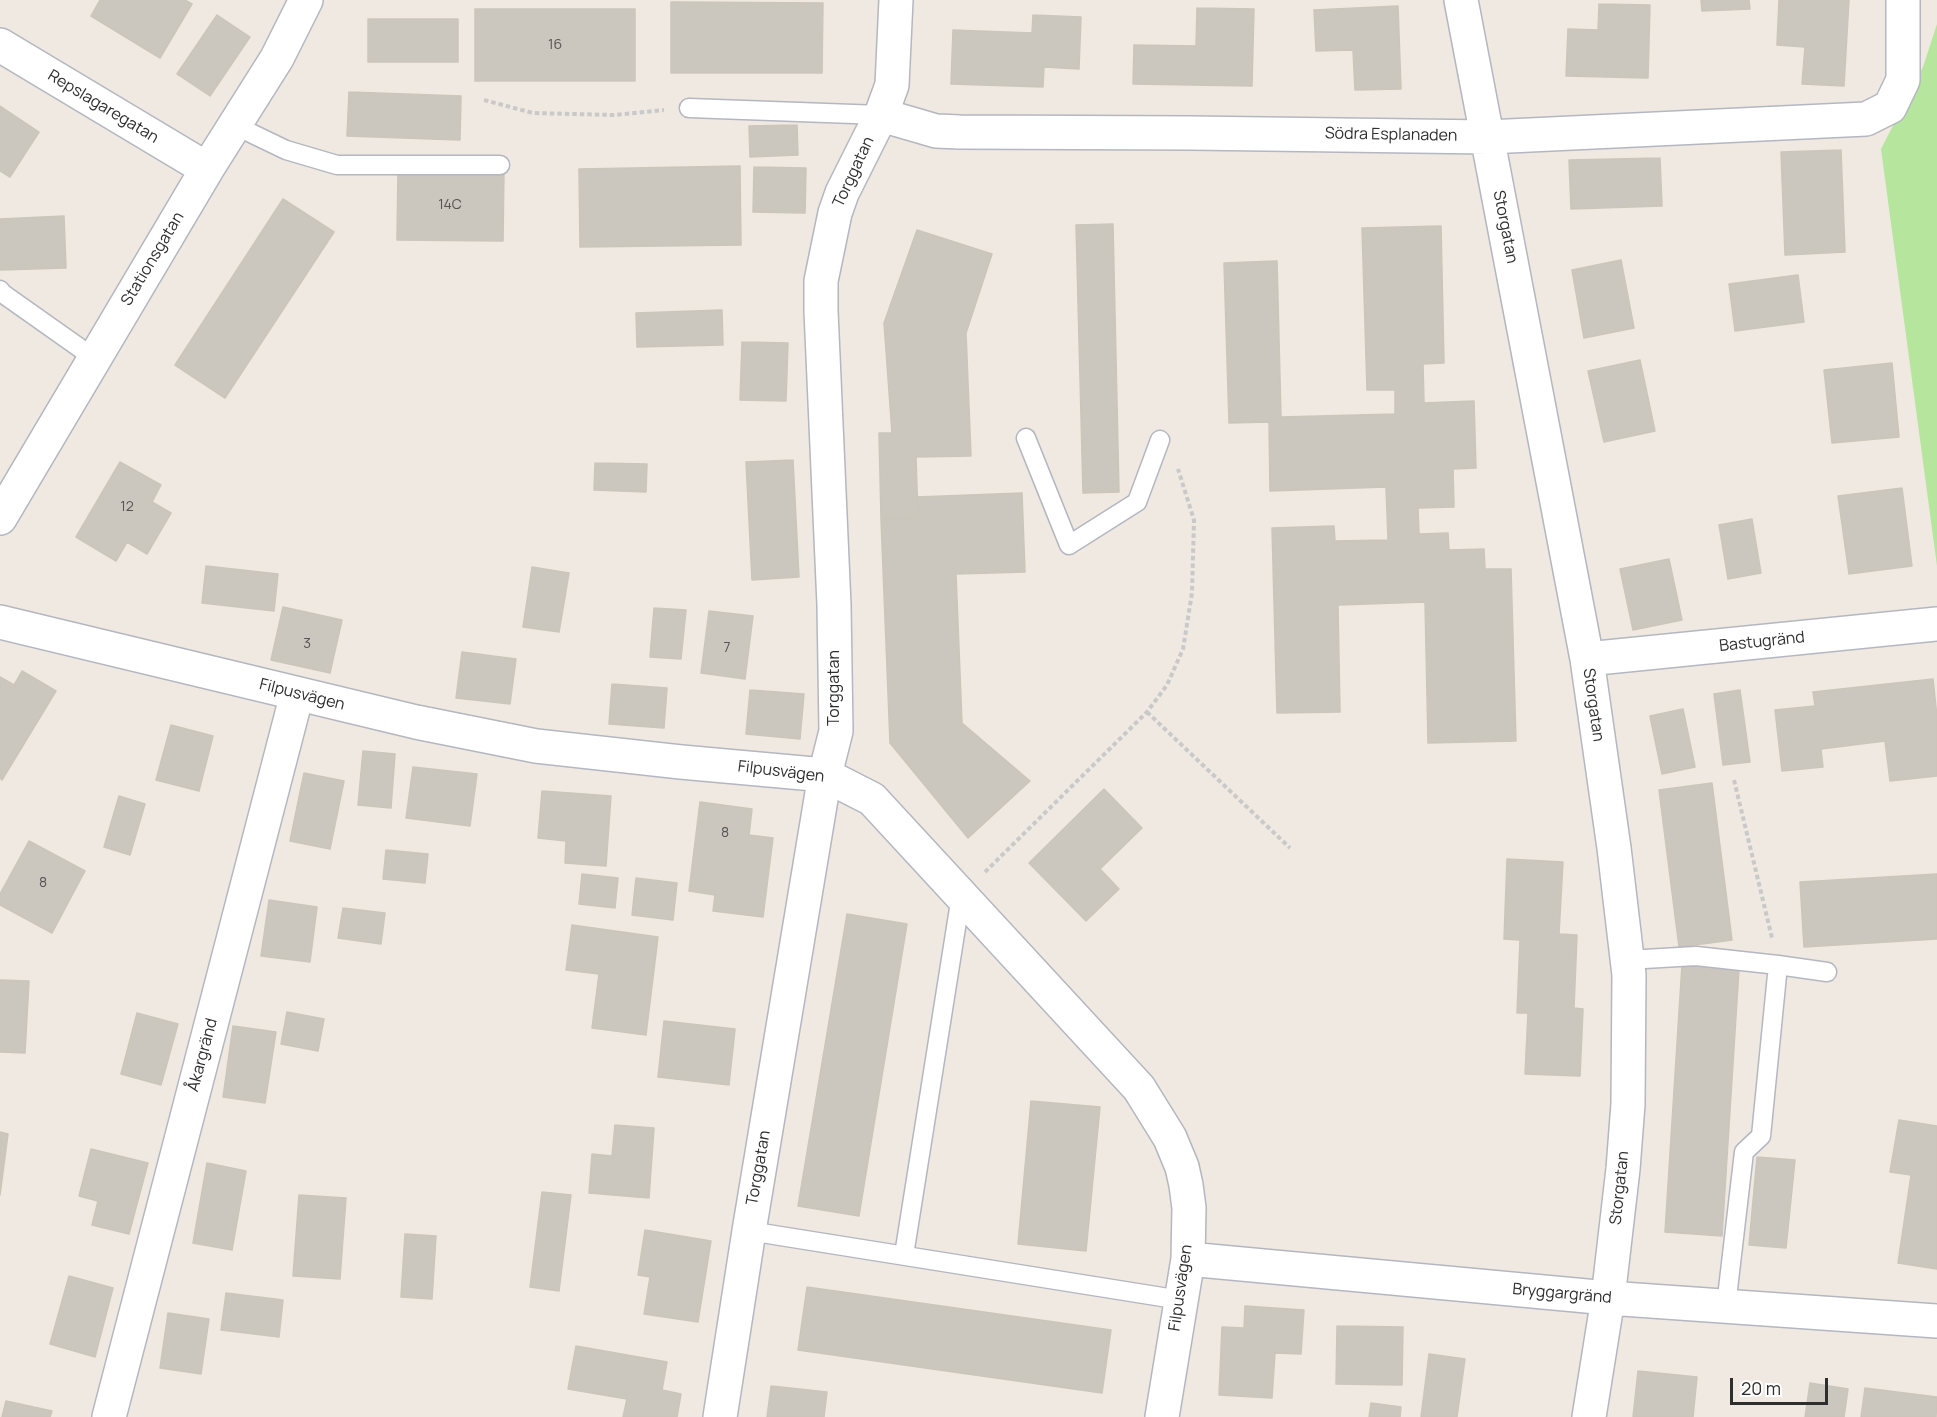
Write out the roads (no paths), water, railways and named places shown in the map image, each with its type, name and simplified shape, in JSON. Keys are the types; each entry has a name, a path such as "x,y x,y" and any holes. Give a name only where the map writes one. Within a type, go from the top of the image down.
{"street":[{"name":"Stationsgatan","path":"0,518 207,168 277,58 306,0"},
{"name":"Torggatan","path":"720,1417 825,775 836,731 834,605 821,281 835,213 842,193 881,115 892,85 896,0"},
{"name":"Storgatan","path":"1461,0 1587,659 1614,848 1629,975 1628,1104 1623,1169 1608,1298 1589,1417"},
{"name":"Södra Esplanaden","path":"881,115 936,131 960,132 1488,136 1866,118 1890,107 1903,80 1903,0"},
{"name":"Repslagaregatan","path":"0,45 207,168"},
{"name":"Filpusvägen","path":"0,622 416,722 536,746 825,775 872,799 1139,1088 1170,1138 1182,1167 1189,1208 1188,1259 1162,1417"},
{"name":"Bastugränd","path":"1587,659 1937,624"},
{"name":"Åkargränd","path":"109,1417 297,694"},
{"name":"Bryggargränd","path":"1188,1259 1608,1298 1937,1321"}],"lane":[{"path":"688,108 881,115"},
{"path":"234,125 286,150 337,165 500,165"},
{"path":"0,290 94,358"},
{"path":"1026,438 1069,545 1137,502 1160,440"},
{"path":"904,1255 961,896"},
{"path":"1627,960 1696,956 1827,972"},
{"path":"1725,1306 1744,1152 1761,1136 1778,965"},
{"path":"749,1231 1181,1300"}]}
